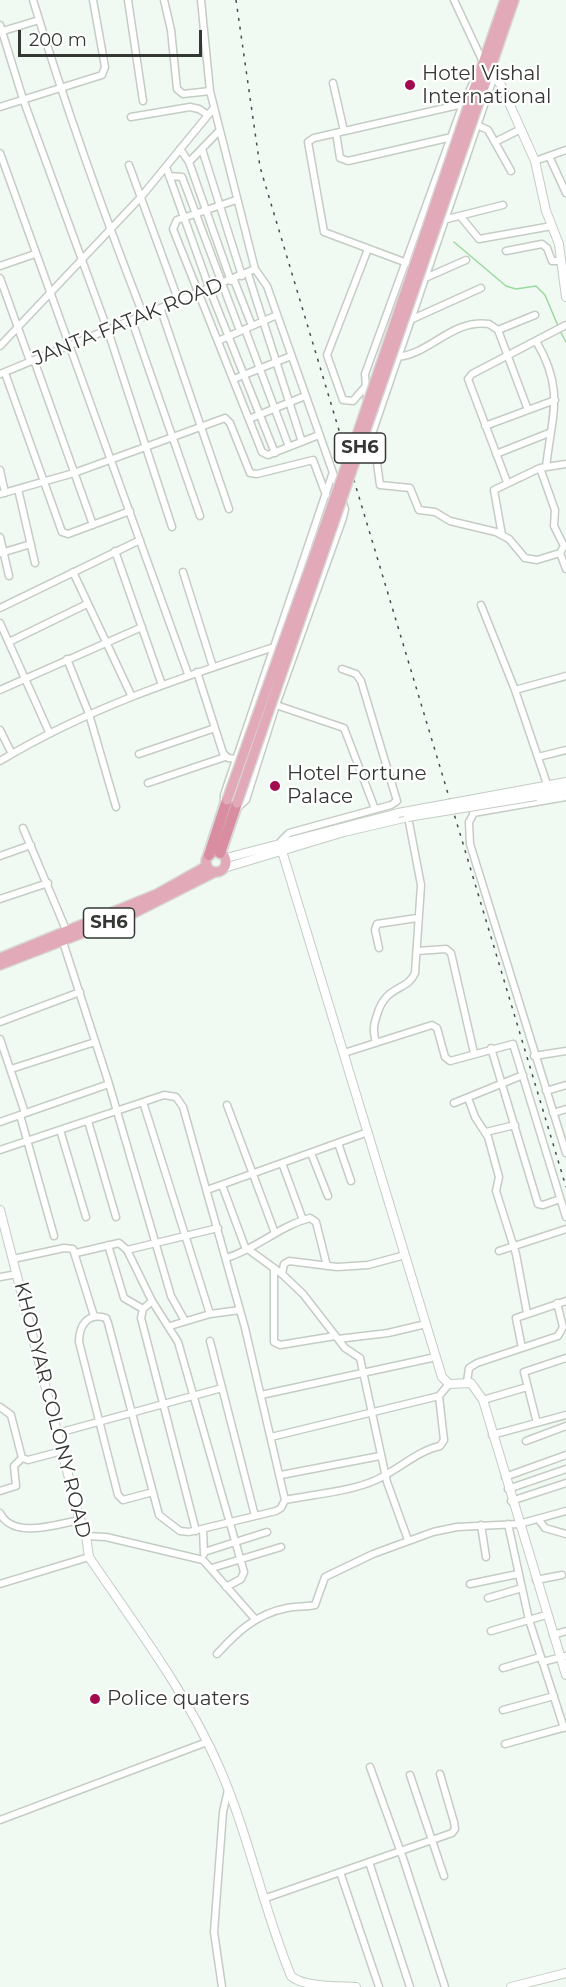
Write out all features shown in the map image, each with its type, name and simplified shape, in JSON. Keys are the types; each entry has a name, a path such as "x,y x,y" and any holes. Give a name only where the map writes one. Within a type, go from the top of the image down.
{"highway":[{"name":"SH6","path":"217,860 231,805"}],"main road":[{"name":"SH6","path":"478,92 478,77 505,0"},
{"name":"SH6","path":"231,805 478,92 492,74 514,0"},
{"name":"SH6","path":"0,965 134,913 215,872 217,860"},
{"name":"SH6","path":"0,958 157,894 217,860"}],"street":[{"path":"33,0 59,87 144,317"},
{"path":"0,106 98,77 105,71 93,0"},
{"path":"128,0 143,101"},
{"path":"164,0 171,30 177,89 183,94 210,91"},
{"path":"201,0 213,109 255,269 267,286 291,356 333,474 345,509 276,705 246,800 242,807 231,805 224,795 333,474"},
{"path":"454,0 483,63"},
{"path":"39,20 1,29 23,99 108,331 172,527"},
{"path":"373,431 423,279 447,219 492,74"},
{"path":"492,74 536,161 546,211 557,237 566,297"},
{"path":"478,77 471,84 463,104 366,374 365,387 380,485 407,486 419,510 440,513 450,521 502,535 511,541 525,558 537,560 560,553 564,546 554,526 555,510 543,467 555,400 553,375 536,341"},
{"path":"333,83 344,131"},
{"path":"407,263 327,234 323,228 307,146 314,138 463,104"},
{"path":"131,117 190,107 199,109 208,116"},
{"path":"0,346 141,197 213,109"},
{"path":"477,125 486,128 511,171"},
{"path":"495,142 521,129"},
{"path":"189,162 219,131"},
{"path":"336,133 340,158 348,161 452,137"},
{"path":"202,148 220,205 263,321 302,442"},
{"path":"180,149 189,162 207,209 232,280 246,329 289,447"},
{"path":"536,161 566,150"},
{"path":"0,153 188,674"},
{"path":"549,156 566,193"},
{"path":"129,165 179,302"},
{"path":"166,167 210,290 275,453"},
{"path":"169,176 182,177 221,285 246,329"},
{"path":"236,200 184,217 174,222 173,229 262,452 268,455 275,453 319,435"},
{"path":"447,219 461,217 480,208 503,205"},
{"path":"461,217 479,239 552,226"},
{"path":"506,251 542,244 547,248 552,261 561,261"},
{"path":"365,387 353,401 344,400 327,356 368,249"},
{"path":"0,266 35,254"},
{"path":"400,283 423,279 466,260"},
{"name":"JANTA FATAK ROAD","path":"2,373 210,290 255,269"},
{"path":"0,278 93,525"},
{"path":"384,325 410,320 481,288"},
{"path":"161,310 229,509"},
{"path":"218,341 277,315"},
{"path":"498,330 535,315"},
{"path":"132,321 200,516"},
{"path":"372,357 398,357 418,352 447,332 461,326 484,323 498,330 528,410"},
{"path":"507,483 468,379 472,374 566,326"},
{"path":"234,379 291,356"},
{"path":"2,373 62,532 68,534 130,511"},
{"path":"249,419 305,396"},
{"path":"485,426 555,400"},
{"path":"0,470 3,493 75,473 221,418 228,419 247,468 253,475 313,460 326,495"},
{"path":"496,454 549,433"},
{"path":"502,535 493,492 543,467 566,464"},
{"path":"18,489 35,563"},
{"path":"0,537 9,576"},
{"path":"0,608 140,540"},
{"path":"2,553 32,544"},
{"path":"115,551 162,685"},
{"path":"560,553 566,569"},
{"path":"73,572 132,697"},
{"path":"183,572 213,667"},
{"path":"9,642 87,604"},
{"path":"481,605 515,690 550,794"},
{"path":"0,623 27,677 49,732"},
{"path":"0,690 106,641 142,627"},
{"path":"0,761 49,732 89,714 188,674 300,638"},
{"path":"67,659 89,714 116,807"},
{"path":"342,669 356,674 361,681 398,796 395,803 289,833 284,836 282,847 442,1377 449,1384"},
{"path":"196,672 225,757"},
{"path":"515,690 566,676"},
{"path":"276,705 344,729 375,809"},
{"path":"139,754 215,728"},
{"path":"0,730 12,754"},
{"path":"538,757 566,750"},
{"path":"148,783 225,757 236,759"},
{"path":"566,782 548,785 535,792 476,809 469,822 470,844 514,979 534,1056 566,1153"},
{"path":"282,847 398,813 535,792 550,794 566,790"},
{"path":"217,860 408,817 566,797"},
{"path":"376,1043 373,1029 380,1004 385,996 414,977 421,885 408,817"},
{"path":"23,828 67,932"},
{"path":"0,856 31,845"},
{"path":"0,899 48,883"},
{"path":"379,948 375,930 377,924 417,918"},
{"path":"63,942 109,1084 173,1301 185,1321"},
{"path":"417,951 446,950 451,953 474,1053"},
{"path":"0,1022 80,992"},
{"path":"344,1053 435,1026 447,1060 513,1044 566,1217"},
{"path":"0,1039 11,1069 23,1114 27,1141 54,1236"},
{"path":"11,1069 95,1042"},
{"path":"491,1048 538,1204 543,1205 560,1199"},
{"path":"534,1056 566,1051"},
{"path":"454,1103 524,1075"},
{"path":"0,1122 109,1084"},
{"path":"546,1091 566,1085"},
{"path":"0,1150 164,1095 176,1097 181,1102 240,1310 285,1500 281,1508 200,1530 180,1531 162,1518 108,1323 106,1318 94,1316 84,1321 79,1342 120,1499 153,1492"},
{"path":"468,1098 475,1118 486,1132 499,1178 496,1191 513,1247 527,1313"},
{"path":"143,1102 210,1314"},
{"path":"227,1105 275,1233"},
{"path":"553,1113 566,1109"},
{"path":"88,1121 116,1217"},
{"path":"486,1132 515,1125"},
{"path":"60,1130 86,1217"},
{"path":"207,1190 368,1132"},
{"path":"338,1143 351,1181"},
{"path":"311,1153 328,1196"},
{"path":"282,1163 303,1220"},
{"path":"222,1185 243,1244 248,1251 282,1274 303,1294 345,1348 357,1354 364,1373 385,1475 408,1540"},
{"name":"KHODYAR COLONY ROAD","path":"0,1210 86,1536 88,1557 0,1584"},
{"path":"226,1258 248,1251 275,1233 310,1218 316,1222 327,1266"},
{"path":"127,1250 218,1228"},
{"path":"499,1251 566,1229"},
{"path":"76,1253 119,1243 127,1250 152,1301 170,1326 178,1342 244,1576 226,1587"},
{"path":"108,1245 124,1298 143,1310"},
{"path":"13,1259 68,1247 76,1253 94,1316"},
{"path":"282,1274 284,1264 289,1261 327,1266 368,1265 405,1255"},
{"path":"274,1268 274,1342 280,1345 388,1333 426,1324"},
{"path":"0,1277 17,1274"},
{"path":"152,1301 143,1310 141,1318 163,1404 200,1530 203,1560"},
{"path":"522,1348 515,1322 519,1315 566,1301"},
{"path":"466,1382 472,1365 561,1334 563,1327 557,1303"},
{"path":"170,1326 210,1314 240,1310"},
{"path":"210,1341 255,1516"},
{"path":"261,1395 436,1356"},
{"path":"537,1423 524,1375 527,1370 566,1358"},
{"path":"271,1437 439,1396 449,1384 466,1382 475,1386 483,1400 546,1615 563,1656 566,1675"},
{"path":"483,1400 527,1387"},
{"path":"58,1433 222,1388"},
{"path":"285,1500 370,1482 429,1448 443,1443 439,1396"},
{"path":"0,1407 11,1415 22,1458"},
{"path":"492,1435 566,1415"},
{"path":"526,1441 566,1426"},
{"path":"22,1458 28,1460 62,1451"},
{"path":"505,1477 566,1455"},
{"path":"280,1475 380,1456"},
{"path":"0,1491 16,1486 14,1466 22,1458"},
{"path":"508,1489 566,1469"},
{"path":"512,1501 566,1483"},
{"path":"217,1654 238,1632 255,1619 279,1610 315,1605 325,1577 373,1554 408,1540 452,1528 519,1524 566,1511"},
{"path":"0,1513 8,1523 22,1528 80,1520"},
{"path":"539,1520 545,1527 566,1534"},
{"path":"505,1744 565,1727 529,1620 508,1524"},
{"path":"481,1526 486,1557"},
{"path":"204,1552 267,1532"},
{"path":"86,1536 106,1537 203,1560 255,1619"},
{"path":"212,1568 281,1547"},
{"path":"88,1557 139,1631 207,1742 228,1790 291,1976 298,1983 316,1987 356,1987"},
{"path":"470,1584 518,1574"},
{"path":"536,1580 562,1575"},
{"path":"488,1598 522,1588"},
{"path":"491,1632 546,1615"},
{"path":"553,1635 566,1631"},
{"path":"503,1668 563,1656"},
{"path":"503,1710 554,1696"},
{"path":"0,1820 207,1742"},
{"path":"370,1767 401,1851 445,1987"},
{"path":"266,1898 452,1833 455,1829 440,1774"},
{"path":"410,1775 444,1876"},
{"path":"222,1987 214,1932 223,1812 228,1790"},
{"path":"369,1862 410,1987"},
{"path":"340,1872 379,1987"},
{"path":"512,1987 566,1973"}],"waterway":[{"path":"454,242 506,286 516,289 536,286 545,295 558,326"},
{"path":"560,331 566,342"}],"railway":[{"path":"236,0 260,167 566,1187"}],"place":[{"name":"Hotel Vishal International","path":"410,85"},
{"name":"Hotel Fortune Palace","path":"275,786"},
{"name":"Police quaters","path":"95,1699"}]}
